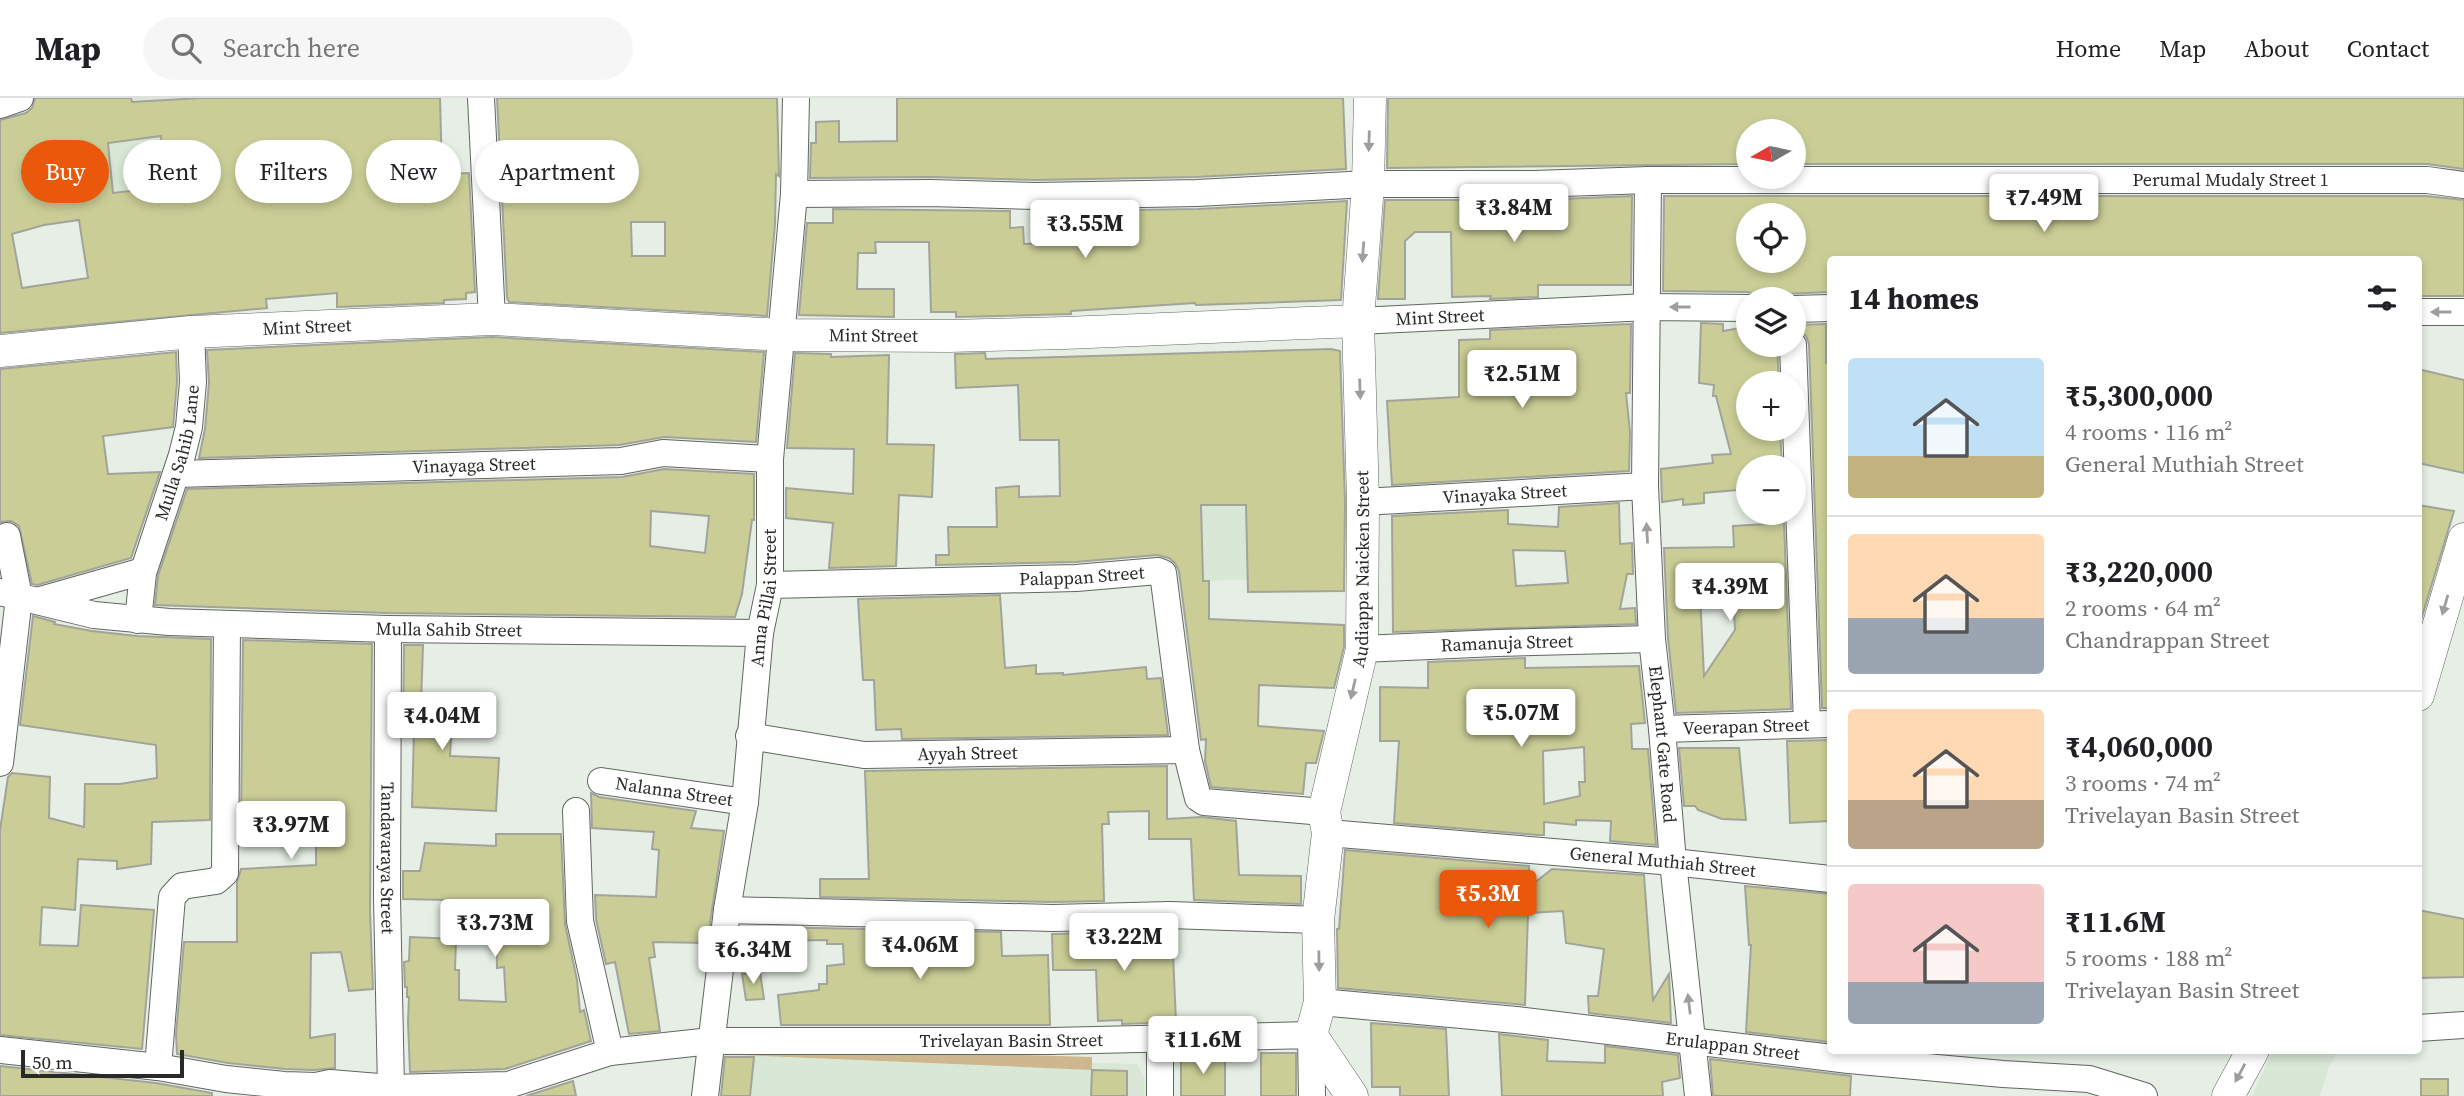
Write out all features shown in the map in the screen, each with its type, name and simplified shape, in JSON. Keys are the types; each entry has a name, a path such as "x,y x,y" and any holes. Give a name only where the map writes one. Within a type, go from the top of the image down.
{"street":[{"path":"0,106 20,98"},
{"path":"481,98 492,319"},
{"name":"Anna Pillai Street","path":"705,1096 727,910 745,802 760,633 770,584 770,459 794,194 796,98"},
{"name":"Audiappa Naicken Street","path":"1311,1035 1320,1002 1318,920 1326,823 1362,649 1363,502 1359,321 1368,184 1370,98"},
{"name":"Perumal Mudaly Street 1","path":"794,194 931,193 1036,196 1157,194 1368,184 1535,184 1648,180 2413,180 2464,185"},
{"name":"Elephant Gate Road","path":"1648,180 1645,486 1652,639 1672,862 1698,1096"},
{"name":"Mint Street","path":"0,351 191,332 492,319 783,335 948,336 1648,307 1736,308"},
{"path":"1806,309 1827,308"},
{"path":"2422,312 2464,312"},
{"name":"Mulla Sahib Lane","path":"138,620 143,571 185,444 192,395 191,332"},
{"path":"1794,357 1819,724"},
{"name":"Vinayaga Street","path":"176,474 621,461 663,453 770,459"},
{"name":"Vinayaka Street","path":"1363,502 1645,486"},
{"path":"0,763 18,597 7,536"},
{"path":"2422,682 2462,555"},
{"path":"18,597 143,571"},
{"name":"Palappan Street","path":"770,584 1076,578 1158,571 1163,573 1186,750 1198,799 1326,823"},
{"name":"Mulla Sahib Street","path":"18,597 100,616 228,625 760,633"},
{"path":"158,1067 172,897 182,886 216,881 225,873 228,625"},
{"name":"Tandavaraya Street","path":"388,629 387,897 391,1088"},
{"name":"Ramanuja Street","path":"1362,649 1652,639"},
{"name":"Veerapan Street","path":"1662,729 1819,724"},
{"name":"Ayyah Street","path":"750,736 864,755 1186,750"},
{"name":"Nalanna Street","path":"601,781 745,802"},
{"path":"576,811 580,920 610,1052"},
{"name":"General Muthiah Street","path":"1326,823 1827,880"},
{"path":"727,910 1053,918 1170,915 1318,920"},
{"name":"Erulappan Street","path":"1320,1002 1849,1060 2089,1079 2144,1096"},
{"path":"2422,1028 2464,1025"},
{"path":"1311,1035 1312,1096"},
{"path":"1311,1035 1352,1096"},
{"name":"Trivelayan Basin Street","path":"0,1050 158,1067 226,1088 316,1086 330,1083 391,1088 508,1085 610,1052 711,1041 1160,1039 1311,1035"},
{"path":"1160,1039 1160,1096"},
{"path":"2228,1096 2251,1054"}],"shaded area":[{"path":"78,98 193,98 196,140 123,140 123,203 128,203 115,204 109,187 109,140 93,140"},
{"path":"140,203 201,203 203,225 183,253 192,323 159,327"},
{"path":"1352,491 1352,538 1247,540 1247,580 1176,581 1176,554 1192,505 1227,505 1299,493"},
{"path":"741,1047 1092,1057 1092,1070 716,1054"},
{"path":"716,1054 1091,1070 1092,1063 1137,1064 1145,1079 1145,1096 712,1096"},
{"path":"2271,1054 2336,1054 2329,1066 2320,1096 2252,1096"}],"building":[{"path":"35,98 131,98 132,102 201,98 440,98 441,140 366,140 366,203 461,203 461,173 469,173 475,292 466,293 466,299 444,300 444,303 337,307 337,293 266,299 267,308 0,333 0,120 26,113 32,108","holes":["79,220 88,278 22,288 12,234 44,225"]},
{"path":"497,98 777,98 779,176 776,174 775,224 767,316 509,302 502,203 639,203 639,140 499,140","holes":["631,222 665,222 665,256 632,256"]},
{"path":"897,98 1343,98 1346,169 1196,177 1036,180 810,178 811,143 816,143 816,122 839,121 839,142 897,141"},
{"path":"1388,98 2464,98 2464,169 2427,164 1806,164 1806,119 1736,119 1736,164 1387,168"},
{"path":"1632,196 1631,285 1538,285 1538,297 1452,297 1451,232 1415,232 1405,241 1405,299 1378,299 1385,200 1536,200"},
{"path":"1664,196 2426,196 2464,200 2464,296 2422,296 2422,256 1827,256 1827,292 1806,293 1806,287 1736,287 1736,292 1663,291"},
{"path":"1347,201 1341,300 1195,303 1071,311 1071,314 956,317 956,312 931,312 929,242 875,242 876,253 858,253 857,289 894,289 894,317 799,315 807,223 833,223 833,209 1010,211 1010,228 1023,227 1024,244 1067,242 1065,211 1198,209"},
{"path":"1701,323 1723,324 1723,331 1736,329 1736,357 1778,357 1778,371 1736,371 1736,441 1781,441 1781,455 1736,455 1736,490 1704,493 1704,503 1683,505 1683,499 1662,502 1661,469 1713,463 1712,455 1731,454 1716,396 1713,396 1714,385 1699,383"},
{"path":"1631,324 1630,393 1626,393 1630,432 1629,471 1392,485 1387,401 1459,397 1459,340 1490,339 1490,330"},
{"path":"1826,324 1827,708 1822,708 1809,344 1806,325"},
{"path":"492,337 764,352 756,442 664,437 619,445 199,458 205,429 209,383 207,350"},
{"path":"1331,349 1340,351 1345,502 1344,591 1248,592 1246,505 1201,505 1203,581 1209,581 1209,619 1344,625 1344,647 1334,688 1259,685 1258,726 1324,731 1316,763 1306,763 1303,794 1211,787 1205,761 1206,739 1201,740 1179,571 1169,558 1157,555 1075,562 936,565 936,555 949,555 948,527 997,527 996,488 1019,486 1019,497 1060,496 1059,440 1020,440 1018,385 956,388 955,354 985,353 986,359"},
{"path":"176,352 177,382 173,427 103,436 108,474 160,472 131,558 37,585 32,584 19,526 11,521 0,522 0,369"},
{"path":"795,353 831,354 831,357 889,355 887,444 934,445 932,497 899,495 896,566 829,568 833,523 786,518 786,488 853,494 854,449 787,448"},
{"path":"2422,370 2464,380 2464,473 2422,464"},
{"path":"664,469 754,474 754,520 742,594 735,617 388,613 155,605 158,576 187,489 622,477","holes":["651,511 709,516 705,553 650,546"]},
{"path":"1619,503 1620,544 1632,543 1633,574 1627,574 1620,609 1635,608 1636,624 1393,632 1392,516 1508,510 1508,524 1558,527 1559,507","holes":["1513,550 1565,551 1568,583 1516,586"]},
{"path":"2422,506 2454,511 2422,616"},
{"path":"1784,525 1791,709 1676,713 1668,638 1664,548 1734,547 1733,526","holes":["1733,593 1735,630 1704,676 1700,594"]},
{"path":"1000,595 1005,668 1036,665 1036,674 1063,675 1146,667 1147,679 1161,678 1168,735 902,739 901,729 876,730 874,680 863,680 858,599"},
{"path":"33,616 55,622 54,624 92,631 211,639 210,820 152,822 151,864 117,869 117,861 78,859 75,910 42,907 40,945 78,946 81,905 154,910 142,1049 0,1035 0,830 8,777 12,773 50,777 49,818 84,827 85,784 120,784 157,778 156,745 20,725"},
{"path":"243,640 372,644 370,911 373,989 349,991 341,952 311,953 310,1038 335,1034 335,1068 285,1069 177,1054 176,1035 184,942 237,942 237,882 241,869 316,865 316,843 323,843 322,809 287,809 288,821 241,822"},
{"path":"404,645 423,645 421,704 453,705 450,756 499,758 496,811 412,807 414,730 403,730"},
{"path":"1525,658 1525,668 1639,666 1645,723 1631,724 1632,749 1648,749 1656,845 1610,841 1611,821 1576,820 1576,825 1544,822 1544,835 1394,823 1399,741 1380,741 1380,687 1428,688 1428,662","holes":["1584,747 1585,782 1579,782 1580,796 1544,804 1543,751"]},
{"path":"1827,740 1827,821 1790,823 1787,741"},
{"path":"1679,748 1739,748 1746,820 1722,819 1698,810 1695,806 1684,806"},
{"path":"1167,766 1167,819 1202,817 1236,821 1239,875 1301,876 1301,904 1194,900 1191,839 1149,839 1149,811 1108,812 1109,824 1102,824 1104,901 820,897 820,879 869,879 865,771"},
{"path":"591,793 599,797 696,811 691,828 724,831 707,943 653,942 655,957 649,958 660,1031 629,1034 615,962 606,964 596,919 595,895 656,897 659,850 652,849 654,832 592,828"},
{"path":"496,834 561,834 565,924 577,980 580,1012 584,1010 591,1041 505,1069 410,1072 409,997 405,987 404,962 409,961 410,937 456,939 455,970 459,970 459,1000 506,1002 504,967 497,968 496,908 492,907 492,901 403,899 403,871 420,871 425,843 496,846"},
{"path":"1345,850 1529,866 1528,888 1552,869 1644,875 1653,1000 1669,974 1671,1023 1589,1013 1588,996 1598,996 1604,949 1566,943 1563,911 1528,913 1525,1005 1338,988 1337,929"},
{"path":"1745,886 1827,894 1827,1042 1746,1032 1749,945"},
{"path":"2422,911 2464,919 2464,977 2422,978"},
{"path":"771,927 1001,932 1002,956 1048,955 1050,1025 781,1025 778,995 819,990 819,984 827,984 827,966 844,964 843,944 827,944 827,940 771,941"},
{"path":"1172,931 1176,1022 1122,1024 1122,1020 1098,1021 1096,970 1053,970 1052,934"},
{"path":"760,972 764,999 746,1000 742,974"},
{"path":"1371,1023 1446,1029 1449,1096 1400,1096 1400,1087 1372,1087"},
{"path":"1499,1034 1548,1040 1547,1061 1605,1063 1605,1046 1678,1055 1680,1078 1662,1082 1663,1096 1502,1096"},
{"path":"1261,1053 1296,1053 1296,1096 1261,1096"},
{"path":"1181,1055 1225,1055 1225,1096 1181,1096"},
{"path":"725,1057 754,1057 750,1096 721,1096"},
{"path":"1710,1059 1851,1076 1850,1096 1713,1096"},
{"path":"0,1066 156,1083 212,1093 212,1096 0,1096"},
{"path":"1092,1070 1127,1071 1127,1096 1091,1096"},
{"path":"2421,1079 2448,1079 2448,1096 2421,1096"},
{"path":"573,1081 576,1096 526,1096"}]}
